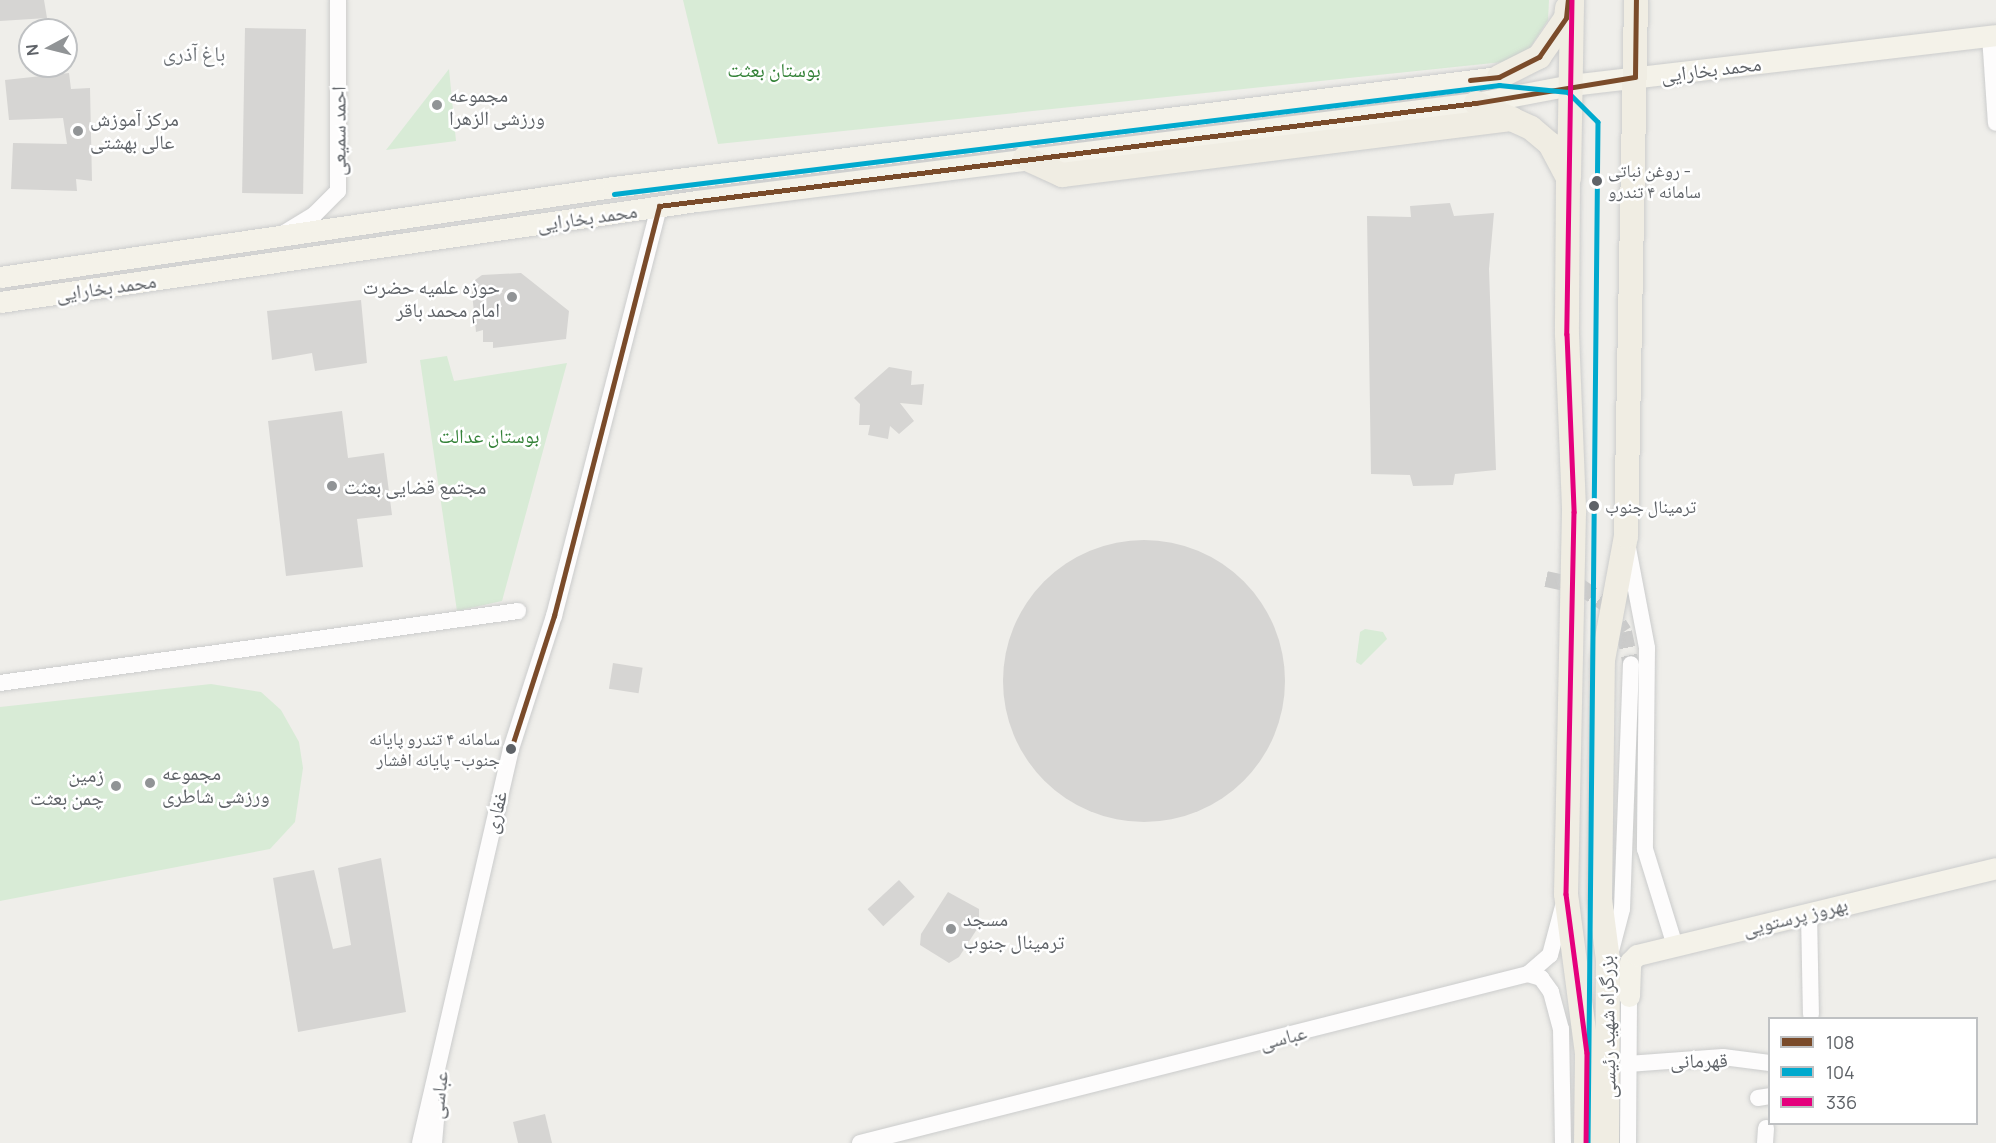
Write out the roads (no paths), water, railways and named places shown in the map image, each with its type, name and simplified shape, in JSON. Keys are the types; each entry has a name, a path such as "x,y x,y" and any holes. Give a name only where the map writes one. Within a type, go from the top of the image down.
{"highway":[{"path":"1499,77 1539,57 1566,18 1568,0"},
{"path":"1568,257 1572,0"},
{"name":"بزرگراه شهید رئیسی","path":"1607,1143 1608,960 1600,899 1604,660 1626,536 1636,0"},
{"path":"1476,103 1514,119 1550,144 1568,178 1568,257"},
{"path":"1025,158 1062,175 1514,119"},
{"name":"بزرگراه شهید رئیسی","path":"1568,257 1574,513 1566,894 1587,1053 1586,1143"}],"main road":[{"name":"محمد بخارایی","path":"0,302 659,206 1025,158 1476,103 1571,85 1993,36"},
{"name":"محمد بخارایی","path":"0,277 283,233 630,185 1499,77"},
{"path":"630,185 659,206"},
{"name":"بهروز پرستویی","path":"1629,996 1629,962 1636,955 1996,868"}],"street":[{"name":"احمد سمیعی","path":"283,233 314,215 338,191 338,0"},
{"path":"1993,36 1996,123"},
{"name":"غفاری","path":"420,1143 511,749 554,616 659,206"},
{"path":"1626,536 1647,648 1645,849 1675,945"},
{"path":"0,684 518,611"},
{"path":"1608,960 1622,909 1631,664"},
{"path":"1528,974 1550,955 1566,894"},
{"path":"1809,913 1811,1014"},
{"path":"1528,974 1541,978 1551,993 1561,1029 1563,1143"},
{"name":"عباسی","path":"860,1143 1528,974"},
{"path":"1628,1143 1629,996"},
{"name":"عباسی","path":"434,1143 443,1046"},
{"name":"قهرمانی","path":"1628,1064 1723,1057 1768,1063"}],"tunnel":[{"path":"1546,579 1579,586 1606,604 1624,632 1631,664"}],"place":[{"name":"مجموعه ورزشی الزهرا","path":"437,105"},
{"name":"مرکز آموزش عالی بهشتی","path":"78,131"},
{"name":"روغن نباتی - سامانه ۴ تندرو","path":"1597,181"},
{"name":"حوزه علمیه حضرت امام محمد باقر","path":"512,297"},
{"name":"مجتمع قضایی بعثت","path":"332,486"},
{"name":"ترمینال جنوب","path":"1594,506"},
{"name":"سامانه ۴ تندرو پایانه جنوب- پایانه افشار","path":"511,749"},
{"name":"مجموعه ورزشی شاطری","path":"150,783"},
{"name":"زمین چمن بعثت","path":"116,786"},
{"name":"مسجد ترمینال جنوب","path":"951,929"}],"district":[{"name":"باغ آذری","path":"194,53"}],"park label":[{"name":"بوستان بعثت","path":"774,69"},
{"name":"بوستان عدالت","path":"489,435"}]}
